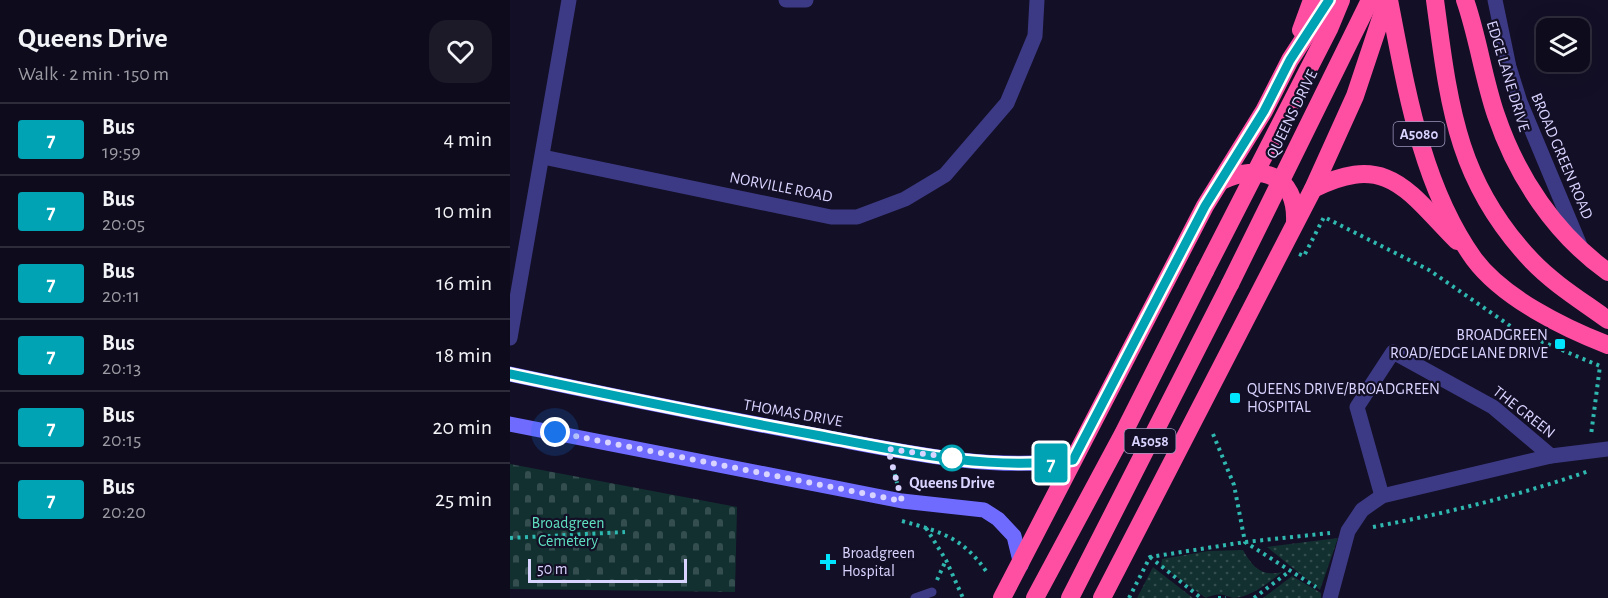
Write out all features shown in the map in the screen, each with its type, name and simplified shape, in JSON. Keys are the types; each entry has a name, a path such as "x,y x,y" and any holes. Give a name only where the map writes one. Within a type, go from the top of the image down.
{"highway":[{"path":"1290,60 1312,0"},
{"path":"1002,598 1221,181 1264,111 1290,60 1329,0"},
{"name":"QUEENS DRIVE","path":"1035,598 1329,29 1341,0"},
{"name":"QUEENS DRIVE","path":"1070,598 1230,284 1370,0"},
{"path":"1102,598 1313,189 1355,96 1388,0"},
{"name":"A5080","path":"1388,0 1403,72 1427,162 1456,227 1475,260 1499,283 1543,315 1608,345"},
{"path":"1435,0 1454,120 1465,158 1483,195 1503,227 1533,262 1556,283 1608,320"},
{"name":"EDGE LANE DRIVE","path":"1467,3 1496,115 1510,148 1546,212 1584,254 1608,272"},
{"path":"1221,181 1248,171 1263,173 1276,179 1291,191 1296,205 1295,225"},
{"path":"1313,189 1334,178 1364,173 1379,174 1395,181 1475,260"}],"street":[{"path":"510,338 569,0"},
{"path":"786,0 806,0"},
{"name":"NORVILLE ROAD","path":"543,157 831,217 857,217 905,199 945,175 1007,103 1035,36 1037,0"},
{"name":"BROAD GREEN ROAD","path":"1495,0 1509,67 1520,102 1584,254"},
{"name":"THE GREEN","path":"1382,496 1357,407 1394,352 1493,407 1551,456"},
{"name":"THOMAS DRIVE","path":"510,374 703,415 888,449 1000,464 1034,465 1073,460"},
{"path":"510,424 902,501 984,510 999,519 1014,536 1021,565"},
{"name":"THE GREEN","path":"1330,597 1348,531 1362,510 1382,496 1551,456 1608,449"}],"lane":[{"path":"915,598 932,592"}],"path":[{"path":"1284,246 1304,256 1324,217 1429,270 1520,332 1600,366 1588,451"},
{"path":"1213,434 1234,485 1245,542 1330,597"},
{"path":"888,449 902,501 899,520 962,542 974,553 988,574"},
{"path":"1150,557 1245,542 1348,531 1456,511 1522,494 1599,468"},
{"path":"925,528 946,560 963,598"},
{"path":"510,538 625,532"},
{"path":"1129,598 1150,557"},
{"path":"1150,557 1200,598"},
{"path":"932,592 946,560"},
{"path":"1254,598 1290,571"},
{"path":"1218,598 1226,598"}],"green space":[{"name":"Broadgreen Cemetery","path":"510,464 737,507 735,592 510,589"},
{"path":"1338,538 1320,590 1267,547"},
{"path":"1243,550 1250,562 1259,570 1269,573 1282,572 1259,589 1239,597 1214,595 1206,598 1161,566 1162,559 1208,551"},
{"path":"1153,567 1193,598 1137,598"},
{"path":"1292,576 1321,593 1321,598 1263,598"}],"bus line":[{"name":"7","path":"510,374 703,415 888,449 1000,464 1034,465 1073,460 1205,206 1264,111 1290,60 1329,0"}],"place":[{"name":"BROADGREEN ROAD/EDGE LANE DRIVE","path":"1560,344"},
{"name":"QUEENS DRIVE/BROADGREEN HOSPITAL","path":"1235,398"},
{"name":"Queens Drive","path":"952,458"},
{"name":"Broadgreen Hospital","path":"828,562"}],"route":[{"path":"555,432 902,501 888,449 955,458 952,458"}]}
